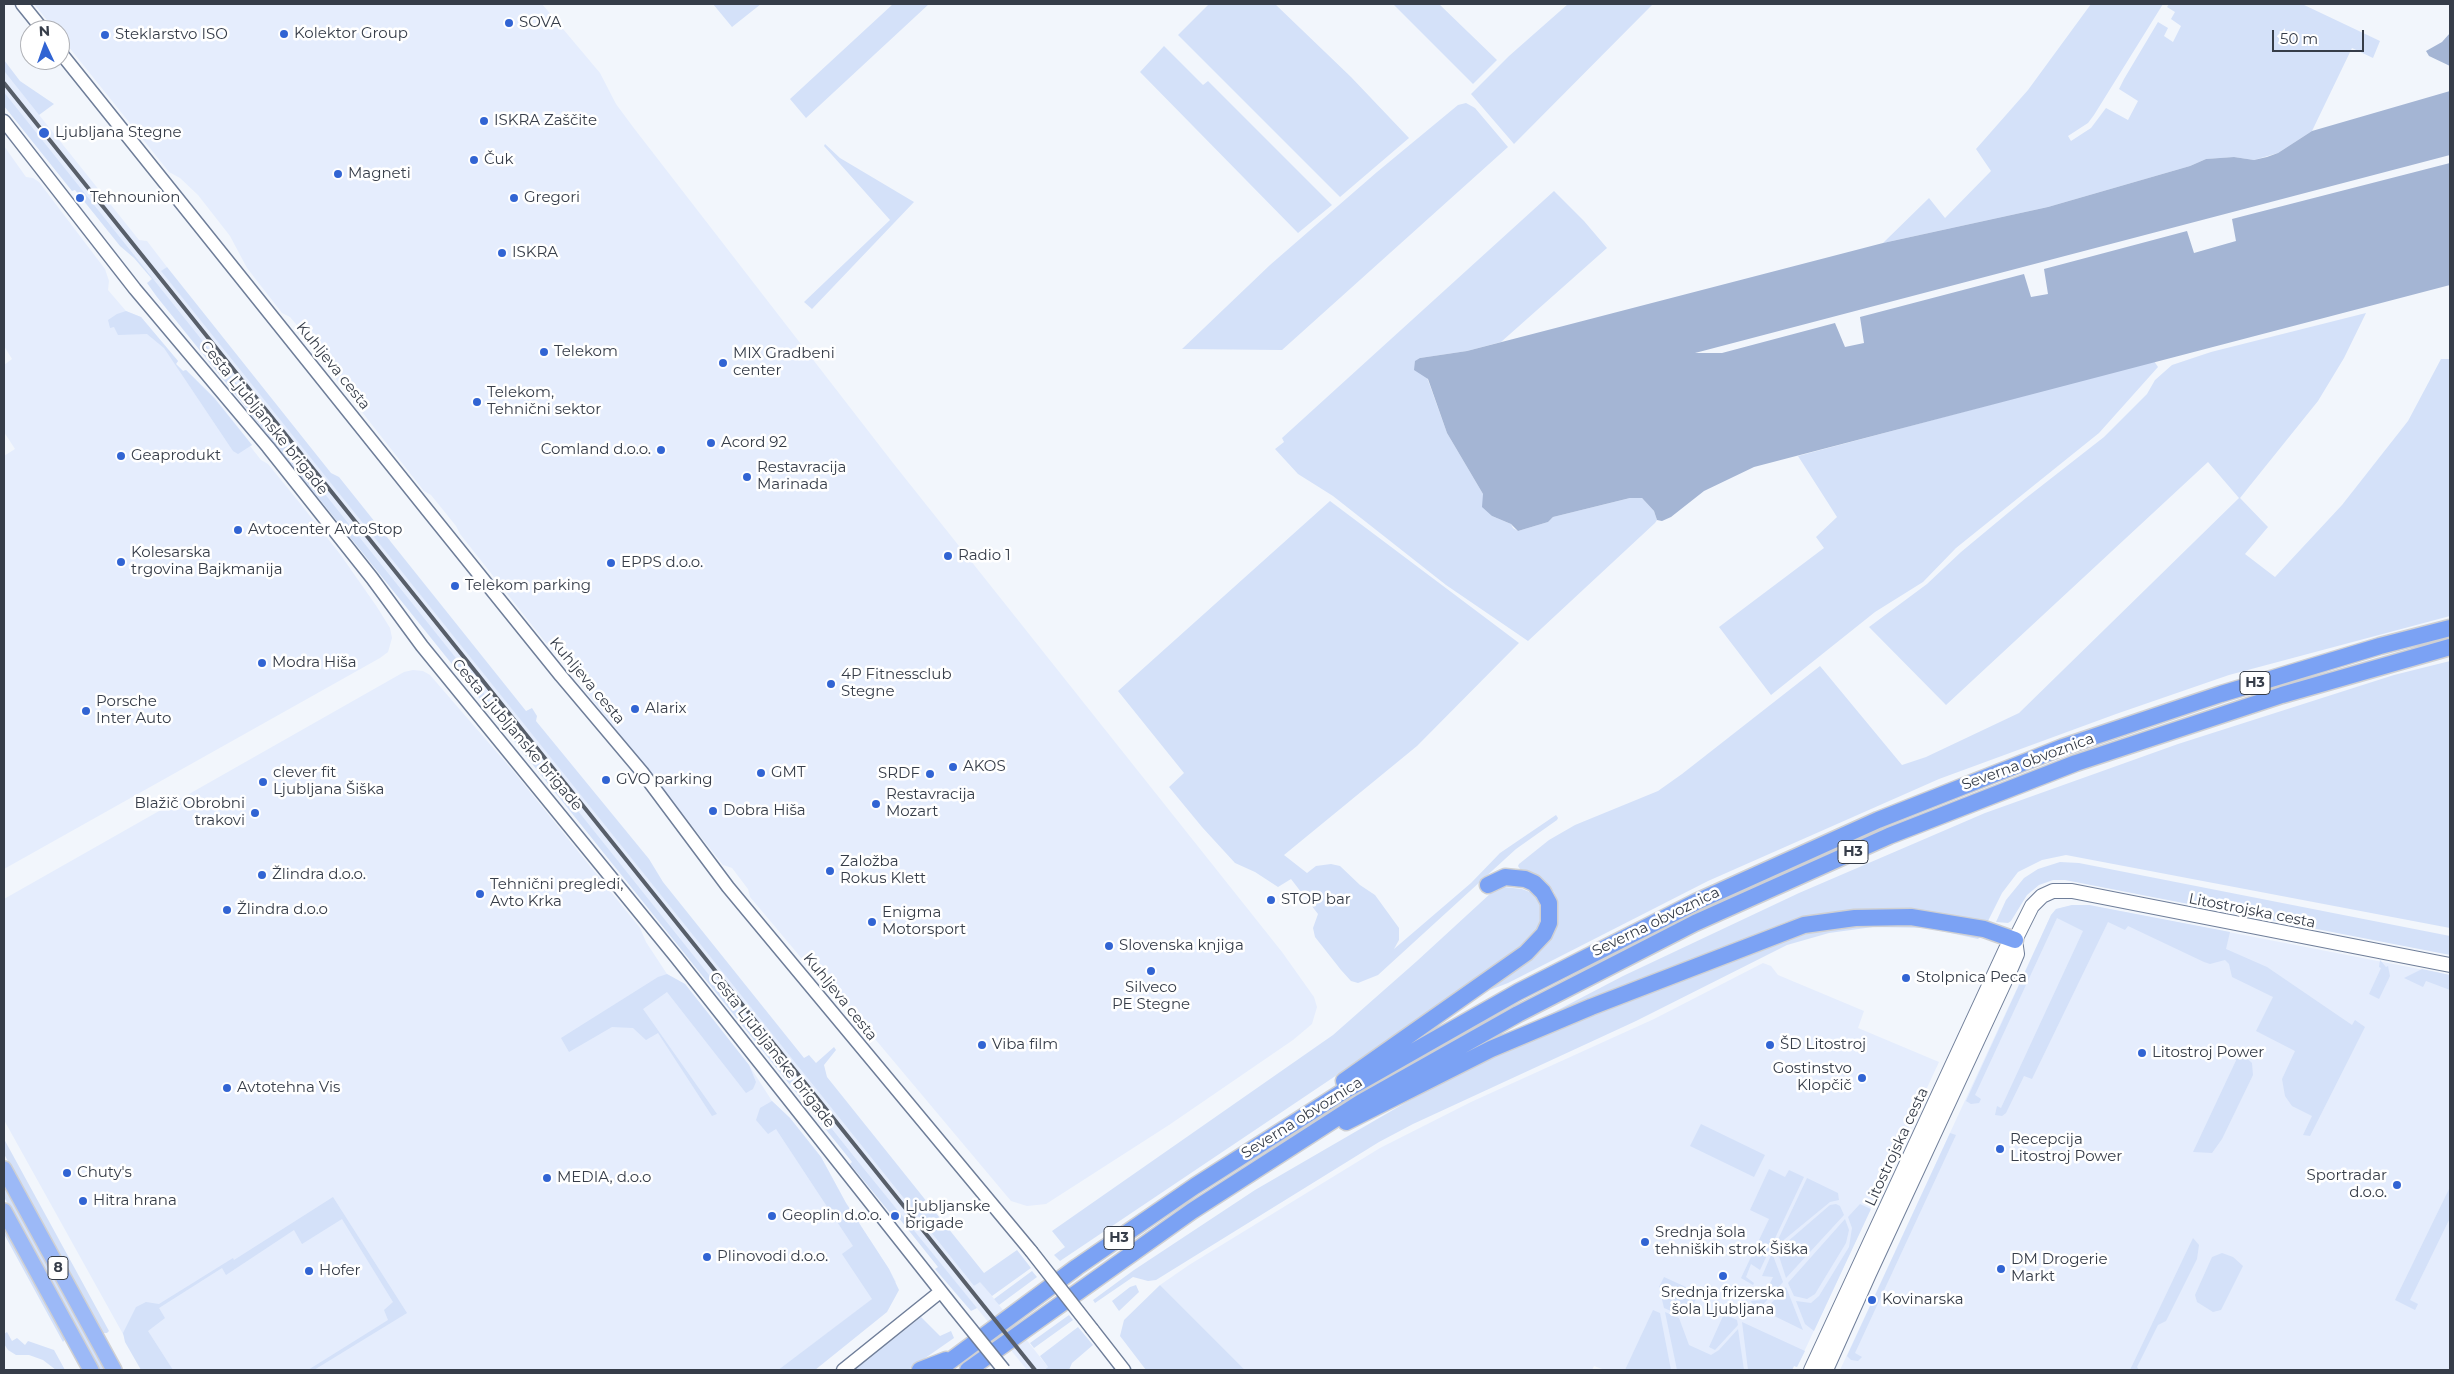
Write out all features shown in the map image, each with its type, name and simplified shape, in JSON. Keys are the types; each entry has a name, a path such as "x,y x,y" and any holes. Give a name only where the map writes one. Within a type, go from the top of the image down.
{"highway":[{"name":"Severna obvoznica","path":"938,1370 1077,1267 1195,1186 1288,1127 1430,1040 1607,946 1768,868 1878,820 2063,747 2221,694 2380,646 2450,628"},
{"name":"Severna obvoznica","path":"968,1370 1128,1255 1294,1145 1435,1059 1606,968 1776,885 1889,836 2076,763 2177,728 2310,686 2450,647"},
{"path":"1288,1127 1356,1071 1536,944 1549,923 1548,903 1543,892 1534,883 1515,877 1505,877 1488,885"},
{"path":"1294,1145 1372,1110 1491,1049 1591,1007 1804,925 1855,918 1911,917 1984,929 2016,940"},
{"path":"920,1370 956,1357"}],"main road":[{"name":"Litostrojska cesta","path":"1811,1370 1981,1018 2017,954 2016,940 2037,900 2053,891 2068,890 2450,965"},
{"name":"Litostrojska cesta","path":"1826,1370 1981,1018"},
{"name":"8","path":"4,1168 114,1370"},
{"name":"8","path":"4,1211 91,1370"}],"street":[{"path":"22,4 35,20"},
{"name":"Kuhljeva cesta","path":"70,64 561,676 642,772 728,887 1031,1251 1124,1370"},
{"name":"Cesta Ljubljanske brigade","path":"4,121 135,289 268,447 372,578 422,646 676,957 940,1292 1004,1370"},
{"path":"843,1370 940,1292"}],"shaded area":[{"path":"34,4 542,4 600,73 616,104 633,127 893,463 1282,952 1314,997 1317,1007 1312,1024 1293,1040 1169,1125 1046,1204 1027,1206 1011,1201 823,977 808,966 750,897 748,889 732,868 723,865 585,691 583,683 561,656 554,653 460,534 456,526 431,495 424,491 314,351 311,342 290,317 282,313 247,268 230,236 198,195 180,178 169,172 70,48 70,20 47,20"},
{"path":"713,4 761,4 732,27"},
{"path":"893,4 929,4 806,118 790,99"},
{"path":"1209,4 1275,4 1351,77 1409,138 1340,197 1178,35"},
{"path":"1393,4 1439,4 1497,60 1473,84"},
{"path":"1568,4 1653,4 1514,144 1471,94 1509,56"},
{"path":"2091,4 2163,4 2094,115 2088,123 2068,136 2071,141 2091,128 2106,108 2128,120 2138,101 2119,89 2158,22 2168,28 2164,36 2173,42 2181,26 2171,19 2175,12 2167,7 2169,4 2302,4 2380,41 2373,58 2352,48 2312,131 2278,153 2254,160 2234,157 2206,159 2190,166 2048,207 1883,243 1929,198 1945,218 1991,171 1976,149 2028,90"},
{"path":"2450,33 2450,66 2429,56 2426,51 2442,42"},
{"path":"1164,46 1203,85 1208,81 1332,205 1298,233 1140,72"},
{"path":"4,60 20,81 54,104 39,115 4,71"},
{"path":"4,71 139,240 147,241 167,267 162,271 974,1286 980,1281 1048,1367 1044,1370 1027,1370 857,1160 4,92"},
{"path":"2450,91 2450,155 1695,353 1722,353 1835,323 1845,347 1864,343 1860,317 2024,274 2031,297 2048,294 2044,269 2187,231 2194,253 2236,241 2232,219 2450,163 2450,285 1754,467 1704,491 1671,517 1662,521 1657,520 1654,511 1642,498 1630,498 1553,517 1548,522 1518,531 1511,524 1492,516 1482,507 1483,494 1447,433 1428,379 1414,370 1415,361 1420,358 1467,351 1883,243 2048,207 2190,166 2206,159 2234,157 2254,160 2267,157 2278,153 2312,131"},
{"path":"4,92 977,1308 971,1311 935,1269 938,1267 894,1212 891,1214 850,1164 852,1162 157,297 147,283 152,279 134,258 120,246 75,190 72,191 4,106"},
{"path":"1466,103 1475,108 1508,147 1282,350 1182,349 1270,265 1377,172 1458,105"},
{"path":"825,144 840,158 914,202 812,309 804,302 890,220 824,146"},
{"path":"4,146 26,177 33,178 39,182 105,269 109,281 108,290 126,311 141,317 178,361 176,364 183,371 186,370 215,398 252,445 250,446 261,460 268,464 299,502 340,554 377,607 390,628 392,638 388,652 380,658 4,869 4,456 15,449 4,432 4,365 12,359 4,346"},
{"path":"1554,191 1584,221 1607,248 1501,342 1467,351 1420,358 1447,433 1483,494 1492,516 1511,524 1518,531 1548,522 1553,517 1630,498 1642,498 1654,511 1657,520 1655,523 1528,641 1446,585 1333,496 1298,474 1275,449 1284,442 1282,438"},
{"path":"167,267 331,473 339,477 526,711 532,708 537,716 536,721 649,859 663,882 804,1058 809,1055 816,1063 834,1047 836,1050 824,1065 827,1077 984,1273 1017,1250 1031,1268 992,1296 980,1282 974,1286 161,271"},
{"path":"126,311 141,317 178,361 176,364 183,371 186,370 214,398 252,445 238,454 233,451 164,348 147,334 118,335 114,327 110,328 108,320"},
{"path":"2366,313 2344,358 2318,401 2240,498 2268,527 2245,554 2275,577 2342,505 2408,421 2441,359 2450,359 2450,616 2229,675 1939,779 1708,881 1508,983 1490,990 1544,947 1553,935 1557,922 1558,903 1554,892 1543,880 1520,869 1519,864 1549,840 1575,825 1658,791 1820,666 1902,765 1926,757 2019,713 2239,498 2208,462 1946,705 1869,627 1927,584 1961,552 2026,498 2104,437 2147,394 2155,380 2172,365 2211,352"},
{"path":"2154,361 2158,367 2099,433 1956,548 1923,582 1875,612 1771,695 1719,627 1824,548 1816,537 1837,517 1798,456"},
{"path":"1330,501 1519,643 1417,746 1284,855 1307,873 1316,866 1331,864 1340,866 1360,885 1375,895 1399,928 1399,940 1394,949 1471,883 1500,853 1556,815 1558,818 1516,849 1378,975 1358,983 1351,981 1315,937 1313,928 1318,914 1291,879 1278,887 1255,872 1235,863 1169,787 1184,773 1118,691"},
{"path":"2450,661 2450,928 2066,855 2042,860 2018,872 2002,893 1987,923 1844,914 1789,921 1535,1022 1623,976 1799,893 1985,813 2178,744 2394,675"},
{"path":"413,670 423,671 430,675 514,772 640,928 646,942 667,974 685,984 749,1065 772,1101 790,1118 821,1157 846,1203 896,1282 778,1370 143,1370 4,1120 4,899 404,672"},
{"path":"2060,862 2079,863 2450,936 2450,955 2065,880 2053,880 2039,885 2027,895 2011,921 2008,923 1996,922 2006,900 2024,878 2038,869"},
{"path":"1504,887 1522,889 1535,894 1541,906 1541,926 1526,944 1465,989 1060,1261 1054,1255 1065,1247 1052,1231 1333,1035 1491,893"},
{"path":"2072,905 2089,905 2450,975 2450,1370 1840,1370 2051,915 2056,909"},
{"path":"2072,905 2089,905 2230,932 2226,949 2267,967 2352,1025 2355,1020 2365,1027 2310,1136 2303,1135 2312,1116 2292,1106 2285,1096 2282,1079 2295,1051 2256,1031 2273,997 2232,977 2229,964 2225,960 2210,964 2128,926 2125,930 2108,922 2032,1079 2024,1076 2006,1113 2002,1116 1995,1115 1997,1106 2001,1108 2083,931 2057,918 1975,1095 1981,1099 1979,1103 1971,1104 1966,1101 2051,915 2056,909"},
{"path":"1899,923 1981,936 1978,939 1927,928 1873,927 1829,933 1787,945 1636,1021 1413,1124 1379,1142 1156,1280 1148,1281 1133,1277 1095,1303 1093,1300 1134,1270 1255,1190 1467,1067 1536,1036 1811,929"},
{"path":"2380,960 2386,967 2388,966 2390,976 2379,999 2369,994 2381,968 2379,967"},
{"path":"1763,963 1771,966 1778,975 1864,1011 1858,1028 1939,1062 1797,1367 1794,1366 1792,1370 1605,1370 1594,1366 1592,1370 1245,1370 1160,1285 1189,1265 1380,1148 1471,1102 1654,1019"},
{"path":"2422,969 2450,975 2450,990 2426,981 2423,987 2404,978"},
{"path":"667,974 685,984 749,1065 756,1082 753,1089 746,1093 667,992 643,1009 717,1114 712,1116 658,1033 646,1040 633,1028 612,1027 569,1052 561,1038 658,977"},
{"path":"2240,1052 2252,1063 2253,1075 2222,1139 2212,1153 2193,1152"},
{"path":"772,1101 790,1118 821,1157 846,1203 889,1269 899,1290 887,1312 815,1370 778,1370 872,1299 842,1254 853,1246 776,1129 768,1134 756,1120 760,1108"},
{"path":"1701,1124 1765,1155 1754,1177 1690,1146"},
{"path":"1950,1133 1956,1135 1855,1353 1862,1357 1858,1361 1851,1360 1847,1356"},
{"path":"4,1139 109,1331 107,1333 101,1333 4,1154"},
{"path":"1769,1169 1785,1177 1789,1170 1804,1177 1760,1270 1751,1264 1746,1277 1754,1283 1753,1285 1741,1278 1769,1219 1750,1210"},
{"path":"1807,1178 1838,1193 1839,1200 1830,1202 1774,1248"},
{"path":"4,1182 106,1370 98,1370 4,1197"},
{"path":"2450,1187 2450,1218 2410,1300 2418,1304 2415,1310 2395,1300"},
{"path":"333,1197 407,1313 314,1370 308,1370 388,1320 384,1310 393,1302 342,1219 302,1244 294,1230 226,1275 222,1268 159,1308 165,1318 148,1331 173,1370 141,1370 125,1342 123,1333 136,1307 146,1302 159,1304 233,1258 234,1260"},
{"path":"1836,1204 1840,1206 1844,1215 1786,1278 1779,1256 1779,1249 1830,1205"},
{"path":"1860,1204 1871,1209 1814,1331 1805,1324 1796,1301 1811,1303 1819,1296 1849,1247 1852,1228 1848,1217"},
{"path":"1845,1219 1849,1230 1846,1243 1815,1294 1807,1299 1794,1296 1788,1283"},
{"path":"4,1228 7,1230 66,1338 63,1342 4,1234"},
{"path":"2193,1238 2199,1245 2197,1259 2166,1321 2158,1325 2137,1367 2139,1370 2130,1370"},
{"path":"1772,1253 1783,1282 1759,1309 1753,1306 1751,1301 1762,1300 1773,1277 1762,1276"},
{"path":"2222,1253 2233,1257 2243,1266 2221,1310 2213,1312 2197,1302 2195,1295 2212,1257"},
{"path":"1032,1271 1037,1277 999,1305 994,1299"},
{"path":"1664,1277 1699,1293 1688,1315 1685,1317 1664,1308 1659,1287"},
{"path":"1136,1285 1139,1292 1119,1311 1112,1301 1130,1287"},
{"path":"1160,1285 1245,1370 1146,1370 1120,1336 1124,1320"},
{"path":"1786,1287 1803,1330 1764,1311"},
{"path":"1653,1310 1660,1313 1671,1370 1625,1370"},
{"path":"1665,1312 1679,1318 1689,1345 1711,1355 1719,1350 1738,1329 1744,1370 1677,1370"},
{"path":"1724,1314 1737,1320 1738,1325 1715,1350 1709,1347"},
{"path":"1069,1315 1073,1320 1034,1348 1030,1343"},
{"path":"921,1317 940,1336 951,1331 954,1338 908,1370 855,1370"},
{"path":"1742,1322 1805,1351 1797,1367 1794,1366 1792,1370 1748,1370"},
{"path":"1078,1327 1093,1345 1072,1363 1069,1370 1044,1370 1048,1367 1040,1356"},
{"path":"7,1332 12,1341 17,1338 25,1345 28,1341 54,1350 65,1370 56,1370 43,1360 29,1355 16,1355 8,1350 4,1344 4,1334"}],"railway":[{"path":"4,83 1035,1370"}],"place":[{"name":"SOVA","path":"509,23"},
{"name":"Kolektor Group","path":"284,34"},
{"name":"Steklarstvo ISO","path":"105,35"},
{"name":"ISKRA Zaščite","path":"484,121"},
{"name":"Ljubljana Stegne","path":"44,133"},
{"name":"Čuk","path":"474,160"},
{"name":"Magneti","path":"338,174"},
{"name":"Tehnounion","path":"80,198"},
{"name":"Gregori","path":"514,198"},
{"name":"ISKRA","path":"502,253"},
{"name":"Telekom","path":"544,352"},
{"name":"MIX Gradbeni center","path":"723,363"},
{"name":"Telekom, Tehnični sektor","path":"477,402"},
{"name":"Acord 92","path":"711,443"},
{"name":"Comland d.o.o.","path":"661,450"},
{"name":"Geaprodukt","path":"121,456"},
{"name":"Restavracija Marinada","path":"747,477"},
{"name":"Avtocenter AvtoStop","path":"238,530"},
{"name":"Radio 1","path":"948,556"},
{"name":"Kolesarska trgovina Bajkmanija","path":"121,562"},
{"name":"EPPS d.o.o.","path":"611,563"},
{"name":"Telekom parking","path":"455,586"},
{"name":"Modra Hiša","path":"262,663"},
{"name":"4P Fitnessclub Stegne","path":"831,684"},
{"name":"Alarix","path":"635,709"},
{"name":"Porsche Inter Auto","path":"86,711"},
{"name":"AKOS","path":"953,767"},
{"name":"GMT","path":"761,773"},
{"name":"SRDF","path":"930,774"},
{"name":"GVO parking","path":"606,780"},
{"name":"clever fit Ljubljana Šiška","path":"263,782"},
{"name":"Restavracija Mozart","path":"876,804"},
{"name":"Dobra Hiša","path":"713,811"},
{"name":"Blažič Obrobni trakovi","path":"255,813"},
{"name":"Založba Rokus Klett","path":"830,871"},
{"name":"Žlindra d.o.o.","path":"262,875"},
{"name":"Tehnični pregledi, Avto Krka","path":"480,894"},
{"name":"STOP bar","path":"1271,900"},
{"name":"Žlindra d.o.o","path":"227,910"},
{"name":"Enigma Motorsport","path":"872,922"},
{"name":"Slovenska knjiga","path":"1109,946"},
{"name":"Silveco PE Stegne","path":"1151,971"},
{"name":"Stolpnica Peca","path":"1906,978"},
{"name":"Viba film","path":"982,1045"},
{"name":"ŠD Litostroj","path":"1770,1045"},
{"name":"Litostroj Power","path":"2142,1053"},
{"name":"Gostinstvo Klopčič","path":"1862,1078"},
{"name":"Avtotehna Vis","path":"227,1088"},
{"name":"Recepcija Litostroj Power","path":"2000,1149"},
{"name":"Chuty's","path":"67,1173"},
{"name":"MEDIA, d.o.o","path":"547,1178"},
{"name":"Sportradar d.o.o.","path":"2397,1185"},
{"name":"Hitra hrana","path":"83,1201"},
{"name":"Geoplin d.o.o.","path":"772,1216"},
{"name":"Ljubljanske brigade","path":"895,1216"},
{"name":"Srednja šola tehniških strok Šiška","path":"1645,1242"},
{"name":"Plinovodi d.o.o.","path":"707,1257"},
{"name":"DM Drogerie Markt","path":"2001,1269"},
{"name":"Hofer","path":"309,1271"},
{"name":"Srednja frizerska šola Ljubljana","path":"1723,1276"},
{"name":"Kovinarska","path":"1872,1300"}]}
